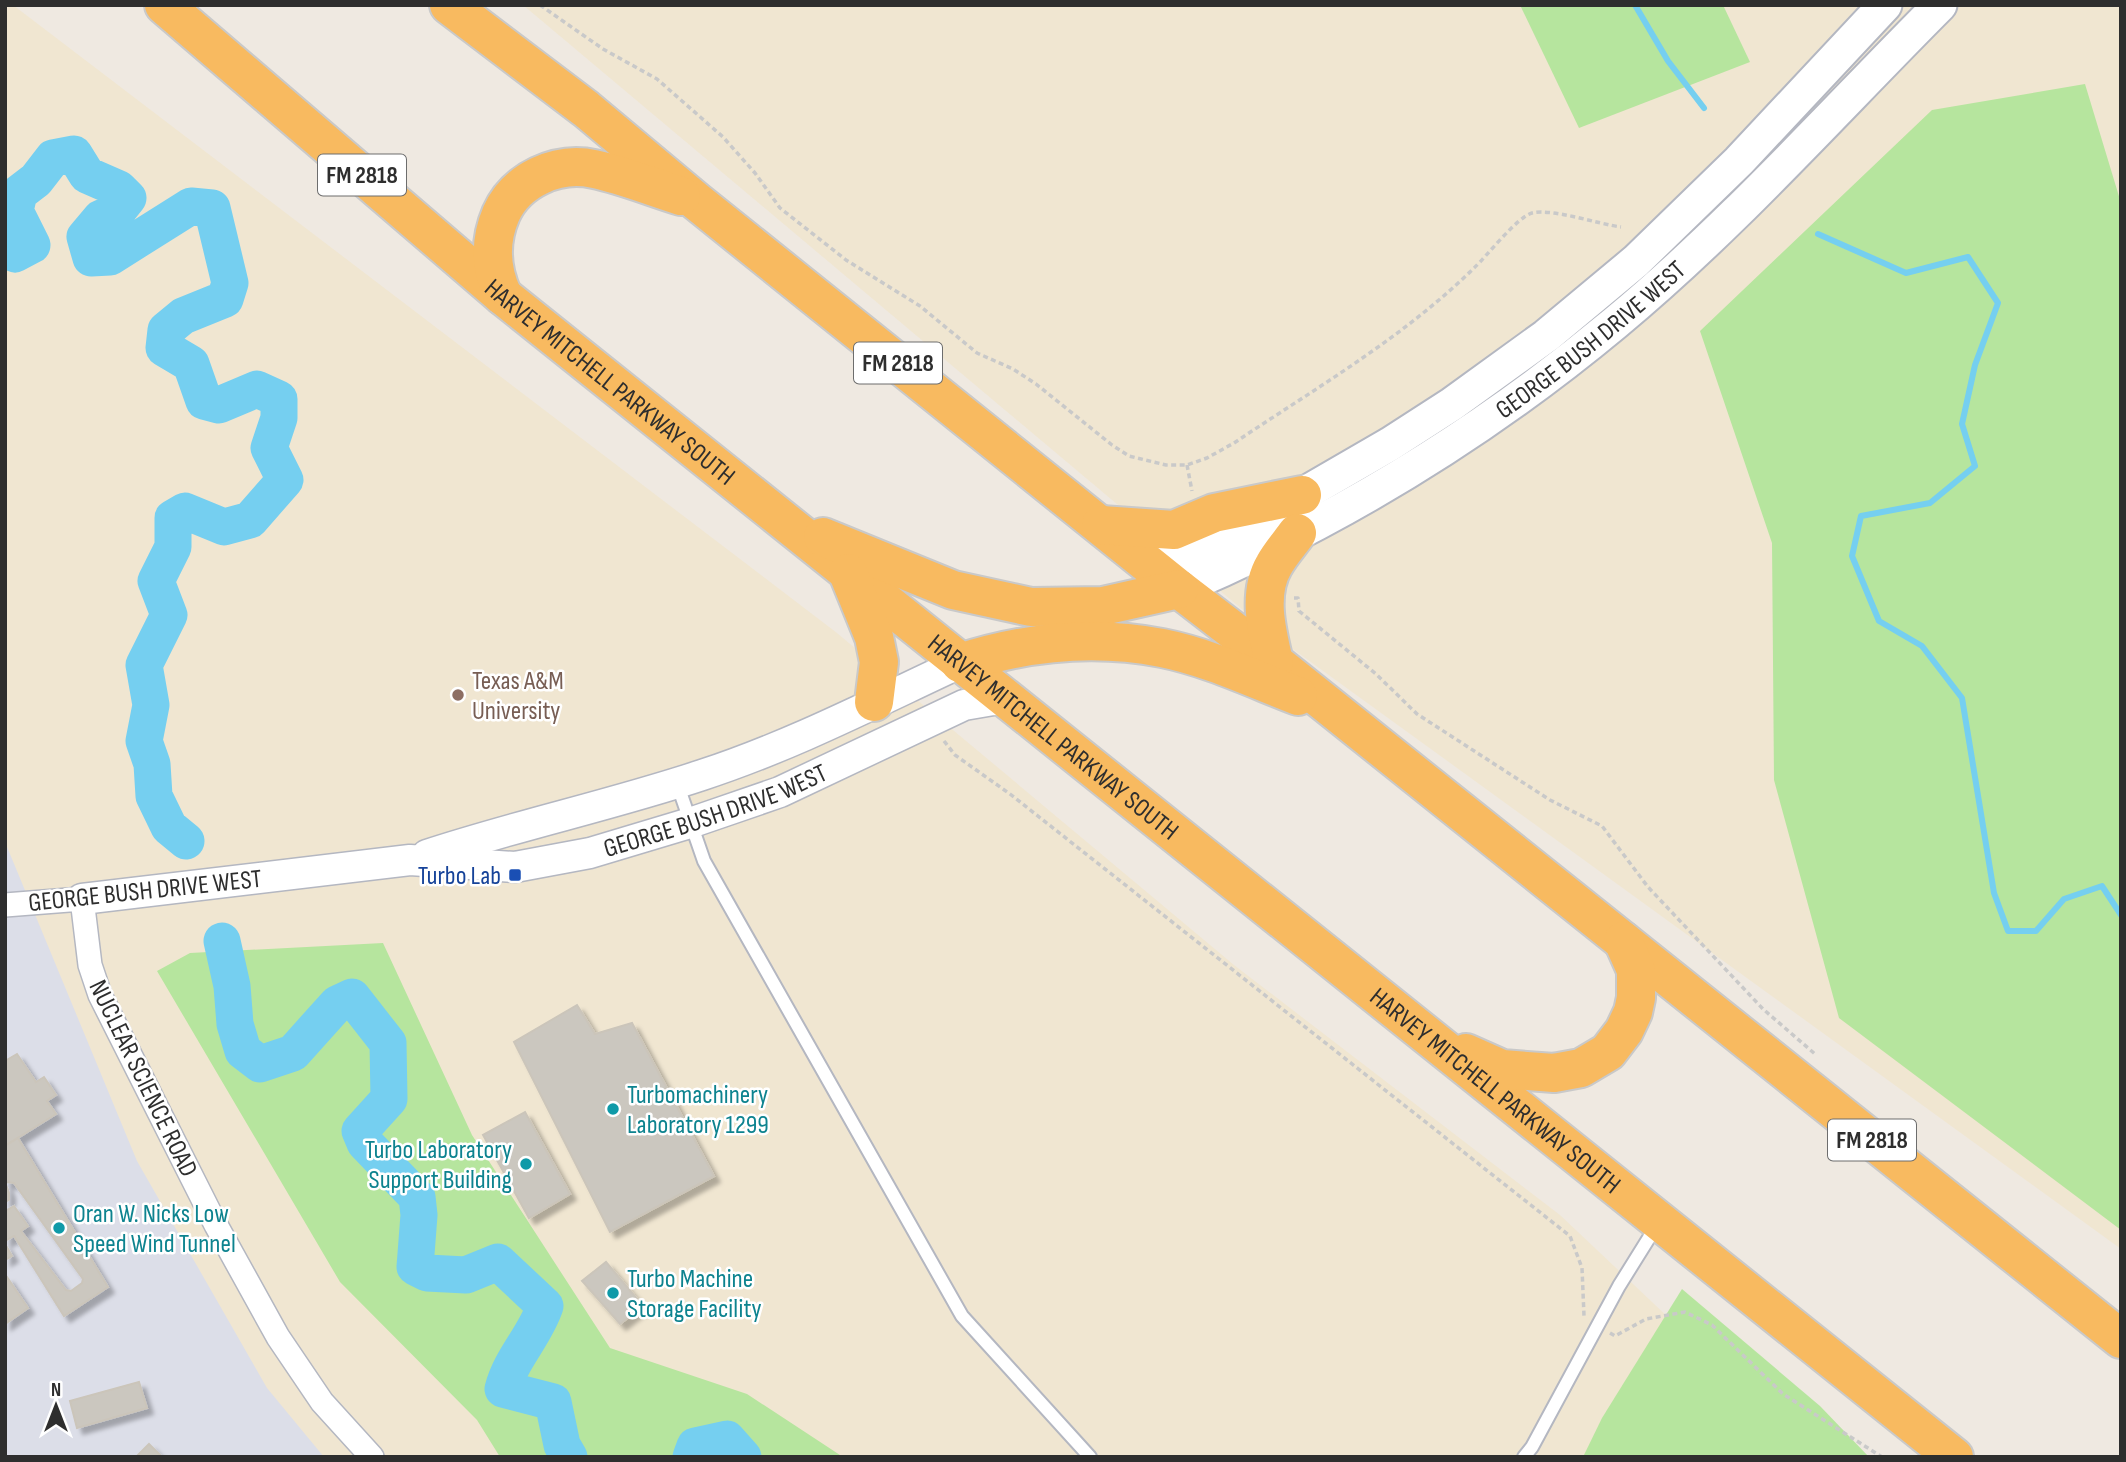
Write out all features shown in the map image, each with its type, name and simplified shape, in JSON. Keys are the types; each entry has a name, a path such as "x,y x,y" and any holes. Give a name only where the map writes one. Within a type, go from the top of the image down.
{"highway":[{"name":"HARVEY MITCHELL PARKWAY SOUTH","path":"164,5 503,296 1954,1457"},
{"name":"FM 2818","path":"449,5 586,109 696,201 1180,589 2121,1339"},
{"path":"503,296 496,279 492,257 495,226 509,197 534,177 559,169 592,168 696,201"},
{"path":"1101,525 1174,530 1214,513 1302,495"},
{"path":"783,520 953,590 1031,607 1104,606 1180,589"},
{"path":"1274,662 1266,629 1265,594 1272,567 1297,534"},
{"path":"847,571 874,637 879,662 874,702"},
{"path":"961,663 991,653 1069,642 1108,642 1162,648 1220,666 1333,709"},
{"path":"1428,1036 1502,1069 1554,1073 1581,1068 1608,1052 1624,1031 1633,1012 1636,970 1623,941"}],"main road":[{"name":"GEORGE BUSH DRIVE WEST","path":"1147,562 1183,553 1214,540 1302,495 1400,437 1546,337 1636,261 1739,161 1885,5"},
{"name":"GEORGE BUSH DRIVE WEST","path":"1180,589 1338,513 1510,404 1617,321 1758,192 1940,5"}],"street":[{"name":"GEORGE BUSH DRIVE WEST","path":"410,860 483,836 677,783 772,749 961,663"},
{"name":"GEORGE BUSH DRIVE WEST","path":"5,905 82,899 410,860 515,867 590,853 780,792 964,705 1005,698"},
{"name":"NUCLEAR SCIENCE ROAD","path":"82,899 90,965 100,995 216,1225 278,1337 322,1402 372,1457"}],"lane":[{"path":"677,783 704,861 962,1316 1090,1457"},
{"path":"1524,1457 1659,1221"}],"path":[{"path":"540,5 603,49 657,79 723,137 755,173 780,208 846,260 920,306 977,353 1013,369 1035,384 1129,456 1166,465 1186,464 1208,458 1404,328 1463,279 1520,220 1532,213 1552,213 1621,227"},
{"path":"1186,464 1196,501"},
{"path":"1285,597 1298,598 1299,611 1376,674 1417,715 1550,800 1602,827 1658,897 1763,1009 1823,1060"},
{"path":"932,720 940,736 955,755 1010,794 1570,1236 1582,1268 1584,1317 1615,1336 1647,1319 1685,1312 1712,1325 1783,1394 1882,1457"}],"shaded area":[{"name":"Texas A&M University","path":"5,5 13,5 837,633 1234,965 1560,1215 1816,1457 5,1457"},
{"path":"523,5 2121,5 2121,1249 1268,631"},
{"path":"5,842 137,1161 267,1388 324,1457 5,1457"}],"green space":[{"path":"1520,5 1723,5 1750,62 1579,128"},
{"path":"2085,84 2121,203 2121,1230 1839,1018 1774,780 1772,543 1700,331 1932,110"},
{"path":"383,943 472,1135 610,1348 747,1394 843,1457 500,1457 477,1420 340,1282 157,971 190,953"},
{"path":"1682,1289 1820,1406 1869,1457 1583,1457 1602,1418"}],"building":[{"name":"Turbomachinery Laboratory 1299","path":"577,1005 595,1034 632,1023 714,1176 610,1232 514,1042"},
{"path":"17,1054 36,1082 44,1077 56,1095 47,1101 56,1114 5,1146 5,1061"},
{"name":"Turbo Laboratory Support Building","path":"525,1112 570,1194 529,1218 483,1135"},
{"name":"Oran W. Nicks Low Speed Wind Tunnel","path":"18,1138 108,1287 64,1316 14,1236 5,1241 5,1208 7,1210 14,1206 28,1226 21,1231 66,1290 71,1291 82,1283 83,1279 14,1183 5,1182 5,1146"},
{"path":"5,1182 9,1200 5,1202"},
{"name":"Oran W. Nicks Low Speed Wind Tunnel","path":"5,1244 12,1256 5,1260"},
{"name":"Turbo Machine Storage Facility","path":"606,1262 643,1306 620,1324 582,1281"},
{"path":"7,1277 28,1308 5,1324 5,1278"},
{"path":"139,1382 147,1408 77,1428 70,1401"},
{"path":"149,1444 162,1457 136,1457"}],"waterway":[{"path":"1635,5 1668,61 1704,108"},
{"path":"5,249 15,254 32,245 15,211 19,193 36,180 53,158 74,154 87,175 119,189 128,198 116,213 101,218 85,237 91,258 110,257 191,206 212,208 230,283 225,299 183,316 166,330 164,348 191,364 204,401 219,405 257,389 279,399 279,418 269,448 285,480 250,520 224,527 185,511 173,518 173,547 156,581 169,615 144,665 151,705 144,741 152,764 154,796 169,827 186,841"},
{"path":"1818,234 1906,273 1968,257 1998,303 1975,365 1962,424 1975,466 1930,503 1861,516 1852,556 1879,621 1922,646 1962,698 1994,893 2008,931 2036,931 2064,899 2102,886 2121,915"},
{"path":"222,941 232,986 235,1024 243,1051 260,1064 293,1053 337,1004 352,997 388,1043 389,1099 360,1131 365,1143 417,1197 419,1215 415,1267 427,1273 466,1275 498,1262 545,1306 503,1389 553,1402 562,1445 569,1457"},
{"path":"691,1457 695,1446 727,1439 743,1457"}],"place":[{"name":"Texas A&M University","path":"458,695"},
{"name":"Turbo Lab","path":"515,875"},
{"name":"Turbomachinery Laboratory 1299","path":"613,1109"},
{"name":"Turbo Laboratory Support Building","path":"526,1164"},
{"name":"Oran W. Nicks Low Speed Wind Tunnel","path":"59,1228"},
{"name":"Turbo Machine Storage Facility","path":"613,1293"}]}
